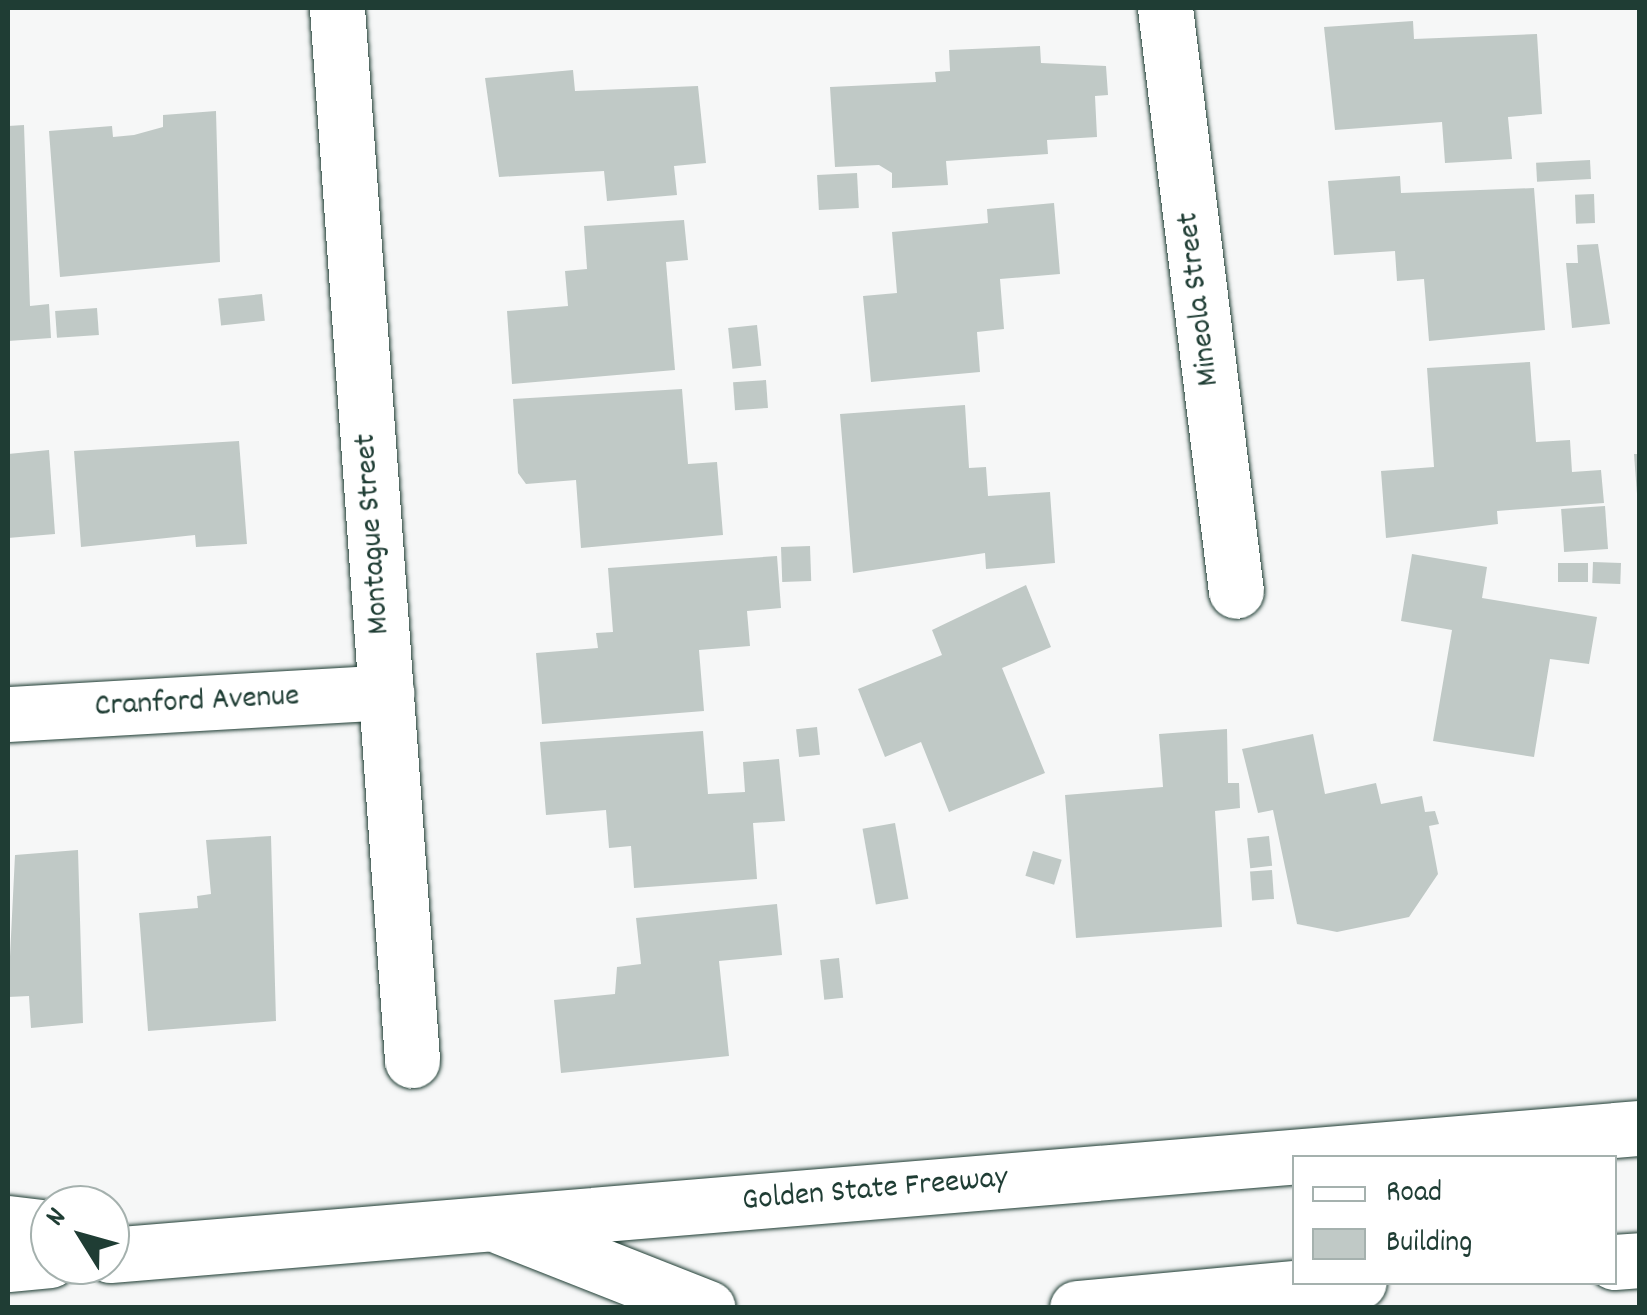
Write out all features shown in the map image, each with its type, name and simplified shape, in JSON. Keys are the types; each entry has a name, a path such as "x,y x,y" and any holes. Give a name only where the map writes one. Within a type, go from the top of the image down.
{"main road":[{"name":"Montague Street","path":"337,8 412,1060"},
{"name":"Mineola Street","path":"1165,8 1236,591"},
{"name":"Cranford Avenue","path":"8,714 386,692"},
{"name":"Golden State Freeway","path":"1310,1155 1640,1128"},
{"name":"Golden State Freeway","path":"130,1253 1292,1156"},
{"path":"490,1222 708,1308"},
{"path":"130,1236 218,1245"},
{"path":"1078,1308 1326,1285"}],"building":[{"path":"1413,21 1414,39 1537,34 1542,114 1508,117 1512,159 1445,163 1442,122 1335,130 1324,27"},
{"path":"1040,46 1041,63 1106,66 1108,95 1095,96 1097,137 1047,140 1048,154 946,161 948,185 892,188 892,173 879,165 835,167 830,87 936,82 935,72 950,71 949,50"},
{"path":"573,70 575,91 698,86 706,163 674,166 677,195 607,201 604,171 499,177 485,78"},
{"path":"216,111 220,262 60,277 49,131 112,126 113,137 134,135 163,127 163,115"},
{"path":"24,125 30,306 49,304 51,338 8,341 8,126"},
{"path":"1590,160 1591,179 1537,182 1536,163"},
{"path":"857,173 859,208 819,210 817,175"},
{"path":"1400,176 1401,193 1534,188 1545,330 1429,341 1424,279 1397,281 1395,251 1334,255 1328,181"},
{"path":"1594,194 1595,223 1576,224 1575,195"},
{"path":"1054,203 1060,274 1000,279 1004,329 977,332 980,372 871,382 863,296 897,293 892,232 988,223 987,209"},
{"path":"684,220 688,260 666,262 675,370 512,384 507,311 568,306 565,271 587,269 584,226"},
{"path":"1598,244 1610,324 1572,328 1566,263 1578,263 1577,245"},
{"path":"262,294 265,321 221,325 218,299"},
{"path":"97,308 99,335 57,338 55,311"},
{"path":"757,325 761,366 732,369 728,328"},
{"path":"1530,362 1536,442 1570,440 1572,472 1601,470 1604,503 1497,511 1498,524 1386,538 1381,471 1434,467 1427,368"},
{"path":"766,380 768,408 735,410 733,382"},
{"path":"682,389 688,464 717,462 723,535 581,548 576,480 526,484 518,473 513,399"},
{"path":"965,405 969,468 986,467 988,496 1050,492 1055,563 986,569 985,553 853,573 840,414"},
{"path":"239,441 247,544 196,547 195,535 81,547 74,451"},
{"path":"49,450 55,534 8,538 8,454"},
{"path":"1634,454 1640,454 1640,494 1637,494"},
{"path":"1605,506 1608,549 1564,552 1561,509"},
{"path":"810,546 811,581 782,582 781,547"},
{"path":"1412,554 1487,567 1482,598 1597,617 1589,664 1550,659 1534,757 1433,741 1452,630 1401,621"},
{"path":"777,556 781,608 747,611 750,646 699,650 704,711 542,724 536,653 598,648 596,633 613,632 608,568"},
{"path":"1593,562 1621,563 1620,584 1592,583"},
{"path":"1558,563 1588,563 1588,582 1558,582"},
{"path":"1026,585 1051,647 1002,668 1045,773 949,812 921,742 885,757 858,689 942,655 932,630"},
{"path":"817,727 820,755 799,757 796,729"},
{"path":"1227,729 1228,783 1239,783 1240,808 1215,811 1222,927 1076,938 1065,795 1163,787 1159,734"},
{"path":"703,731 708,794 745,792 743,762 779,759 785,821 753,823 757,879 634,888 631,846 609,848 606,810 546,815 540,742"},
{"path":"1313,734 1325,794 1376,783 1381,804 1422,796 1425,812 1435,811 1439,824 1429,826 1438,874 1409,917 1337,932 1297,924 1273,810 1258,813 1242,749"},
{"path":"895,823 908,899 876,905 863,829"},
{"path":"271,836 276,1021 148,1031 139,913 198,908 197,896 211,894 206,840"},
{"path":"1269,836 1272,866 1250,868 1247,838"},
{"path":"78,850 83,1023 31,1028 29,996 8,997 15,855"},
{"path":"1033,851 1062,860 1054,885 1025,876"},
{"path":"1272,870 1274,899 1252,900 1250,872"},
{"path":"777,904 782,955 719,961 729,1056 561,1073 554,1000 615,994 617,967 641,964 636,918"},
{"path":"839,958 843,998 824,1000 820,960"}]}
